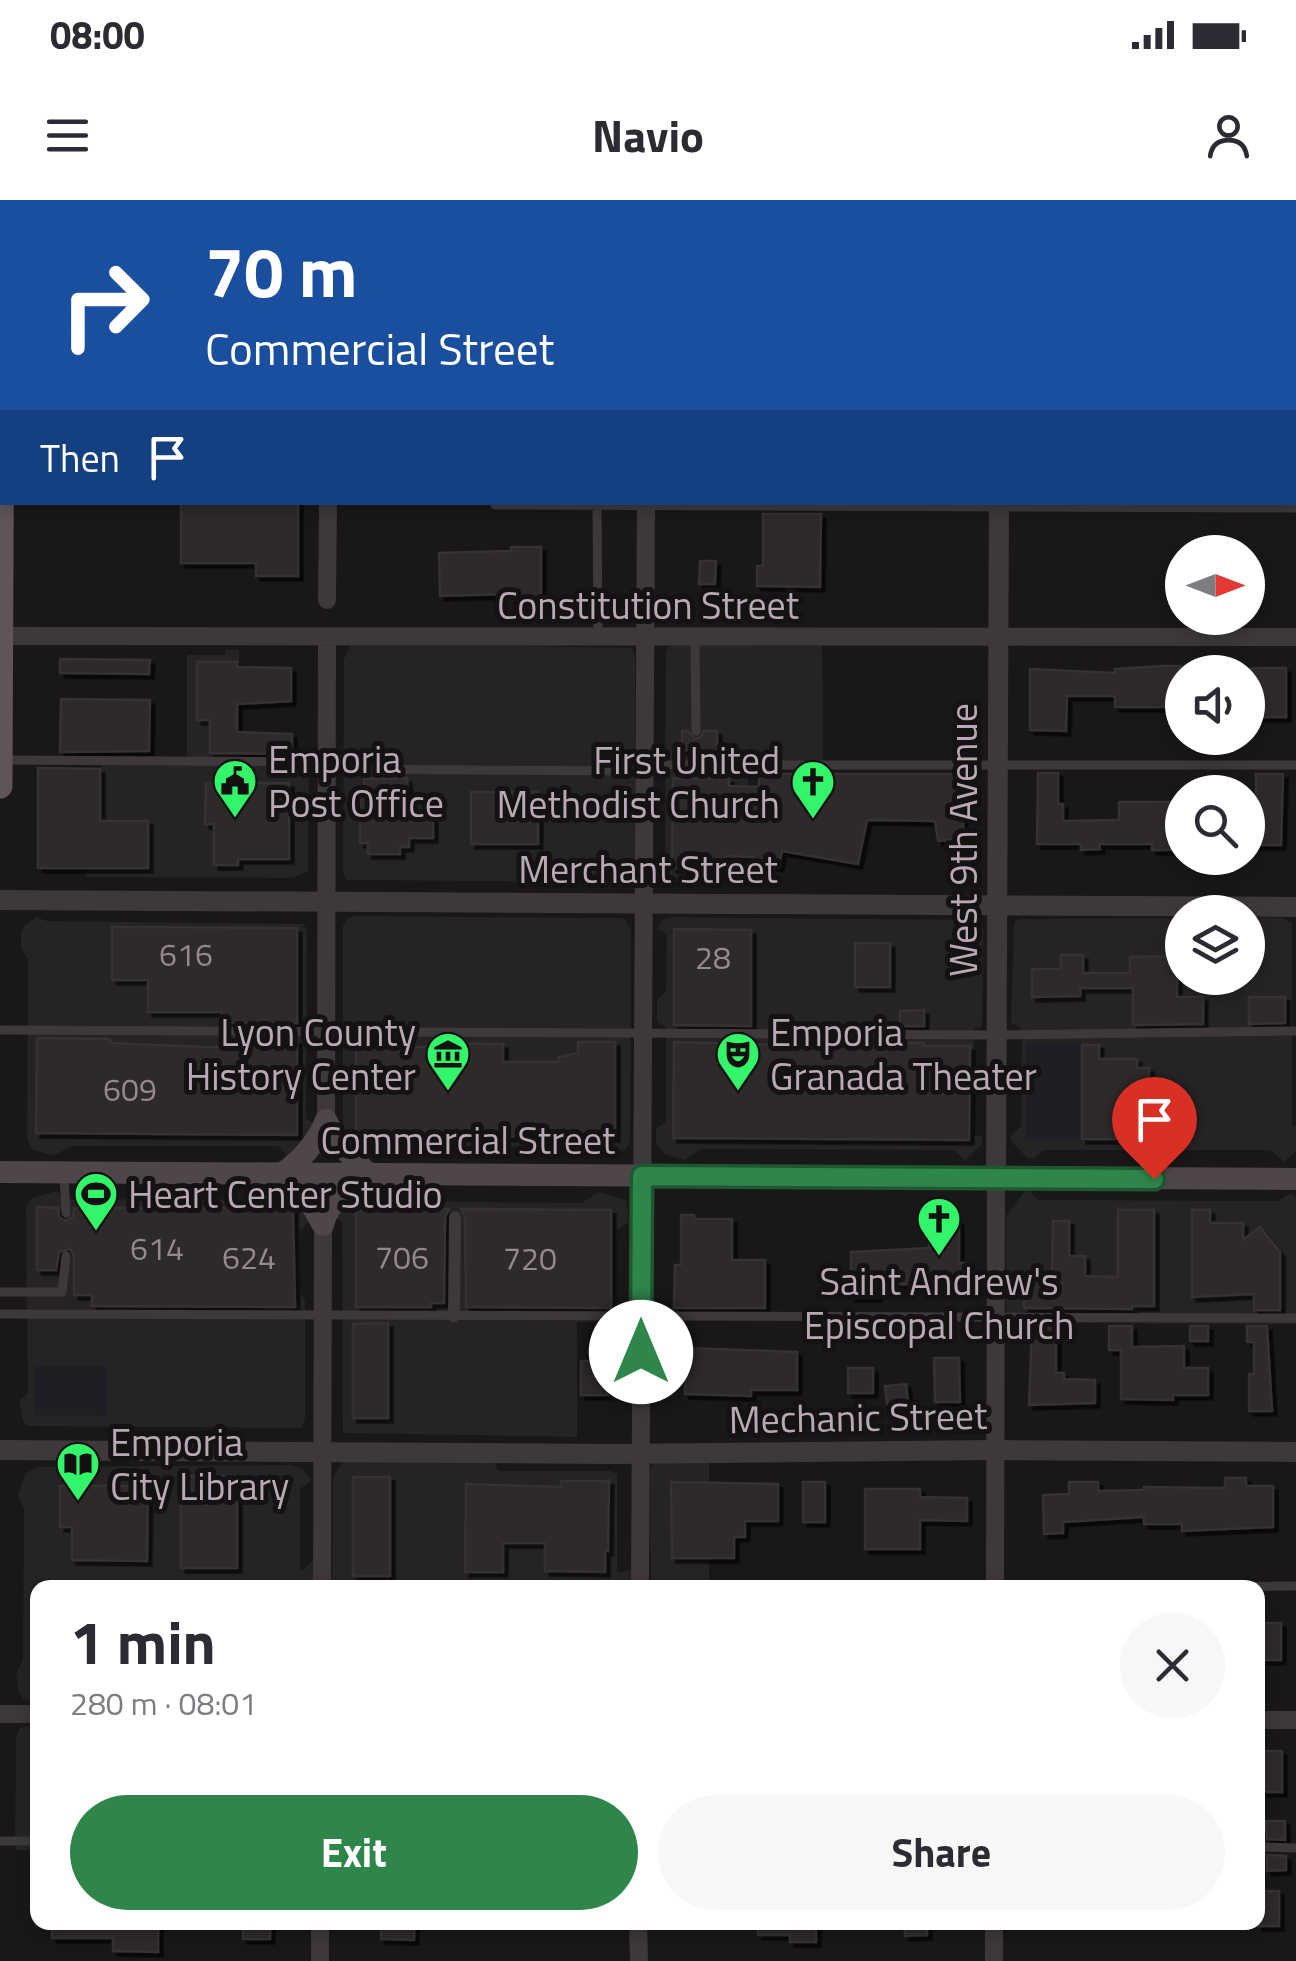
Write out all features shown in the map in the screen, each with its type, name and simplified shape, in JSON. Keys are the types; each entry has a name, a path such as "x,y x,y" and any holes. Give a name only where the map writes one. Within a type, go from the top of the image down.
{"main road":[{"path":"0,786 1,505"},
{"path":"323,1225 311,1204 281,1174 320,1134 326,1120"},
{"path":"323,1225 327,1212 352,1182 368,1174 331,1134 326,1120"},
{"name":"Commercial Street","path":"0,1172 1296,1180"}],"street":[{"path":"327,600 328,505"},
{"path":"640,1580 646,505"},
{"name":"West 9th Avenue","path":"996,1178 999,505"},
{"name":"Constitution Street","path":"1,636 1296,637"},
{"path":"326,1120 327,638"},
{"name":"Merchant Street","path":"0,900 1296,907"},
{"path":"995,1580 996,1178"},
{"path":"454,1316 455,1217"},
{"path":"322,1580 323,1225"},
{"name":"Mechanic Street","path":"0,1450 641,1454 1296,1452"},
{"path":"0,1714 30,1714"},
{"path":"1265,1720 1296,1720"},
{"path":"320,1930 320,1961"},
{"path":"638,1930 638,1961"},
{"path":"994,1930 994,1961"}],"lane":[{"path":"597,505 598,637"},
{"path":"1073,505 1296,508"},
{"path":"696,638 696,731"},
{"path":"696,750 696,765"},
{"path":"0,760 644,768 1296,766"},
{"path":"0,1030 997,1035 1296,1030"},
{"path":"64,1173 66,1213"},
{"path":"0,1292 62,1292 66,1256"},
{"path":"0,1314 1296,1318"},
{"path":"1265,1586 1296,1586"},
{"path":"0,1840 30,1841"},
{"path":"1265,1847 1296,1848"}],"shaded area":[{"path":"359,643 632,648 635,869 628,882 346,880 344,659 350,646"},
{"path":"675,644 822,646 823,766 748,768 748,877 731,883 665,880 666,652"},
{"path":"225,649 239,650 239,758 309,759 308,871 293,878 86,877 86,821 101,820 101,758 187,758 187,655 225,655"},
{"path":"353,916 624,918 631,930 630,1142 626,1149 596,1158 581,1147 374,1146 362,1156 343,1131 343,926"},
{"path":"36,917 47,921 304,924 306,1118 315,1125 288,1156 278,1146 72,1146 53,1156 32,1149 27,1139 28,959 21,949 21,934 24,926"},
{"path":"1165,918 1165,995 1265,995 1265,918 1284,918 1292,923 1292,1125 1296,1127 1296,1151 1284,1162 1270,1150 1043,1150 1034,1159 1027,1158 1011,1141 1021,1126 1022,1029 1011,1023 1014,922"},
{"path":"662,919 979,920 983,929 982,1023 974,1028 974,1135 982,1136 982,1144 965,1160 953,1150 702,1149 684,1160 666,1155 656,1144 656,1128 666,1122 666,1027 657,1022 657,1000 666,991 667,934 657,929"},
{"path":"1026,1043 1082,1043 1082,1139 1026,1139"},
{"path":"57,1191 63,1199 273,1200 290,1191 309,1221 300,1231 300,1292 305,1301 302,1428 28,1426 23,1421 19,1400 28,1393 26,1207 32,1198"},
{"path":"1025,1191 1038,1200 1278,1201 1291,1193 1296,1197 1296,1324 1006,1323 1006,1216"},
{"path":"359,1192 370,1201 582,1203 598,1192 626,1200 629,1222 617,1230 616,1322 577,1322 577,1437 343,1433 342,1221 335,1217"},
{"path":"35,1366 107,1366 107,1416 35,1415"},
{"path":"492,1460 499,1471 611,1471 617,1474 617,1570 619,1573 631,1569 631,1580 332,1580 333,1477 343,1462"},
{"path":"709,1461 709,1580 651,1580 650,1467 654,1463"},
{"path":"37,1467 302,1468 312,1480 300,1489 300,1569 304,1570 313,1560 313,1580 30,1580 30,1701 24,1700 16,1673 23,1660 24,1508 18,1495 25,1474"},
{"path":"30,1726 30,1850 15,1850 16,1737 20,1728"}],"building":[{"path":"181,505 298,505 298,576 256,576 256,563 181,563"},
{"path":"763,514 821,514 820,587 757,586 757,566 763,566"},
{"path":"511,547 541,547 541,599 511,599 511,594 440,596 439,553 511,551"},
{"path":"700,561 716,561 715,584 699,584"},
{"path":"60,659 150,660 149,674 60,673"},
{"path":"197,662 291,668 291,701 237,704 237,732 292,734 292,754 210,753 210,720 197,720"},
{"path":"1165,666 1165,707 1115,707 1115,696 1067,696 1066,731 1030,730 1030,669 1115,673 1115,669"},
{"path":"1265,668 1286,668 1286,717 1265,717"},
{"path":"61,699 150,700 149,751 60,752"},
{"path":"682,731 688,731 695,739 704,731 717,731 717,750 682,750"},
{"path":"38,768 100,769 100,821 148,821 148,868 38,868"},
{"path":"1038,773 1058,773 1058,804 1063,804 1063,821 1119,820 1119,802 1165,802 1165,850 1152,850 1152,844 1099,844 1100,849 1081,850 1081,844 1037,844"},
{"name":"First United Methodist Church","path":"759,774 957,774 957,785 965,785 964,839 938,841 935,821 867,820 858,864 782,851 779,867 752,861 753,857 725,856 724,868 672,868 673,778 729,779 729,786 759,787"},
{"path":"1283,774 1281,845 1265,845 1265,775 1256,775"},
{"path":"407,778 410,814 433,814 433,838 409,838 409,847 400,847 400,854 368,854 368,843 360,843 360,793 364,793 364,779"},
{"path":"206,783 289,783 289,859 238,859 238,865 214,865 214,824 205,824"},
{"path":"471,792 538,792 538,844 471,844"},
{"path":"112,927 297,928 297,1023 222,1023 222,1012 148,1012 148,980 112,980"},
{"path":"674,929 751,930 751,1026 674,1025"},
{"path":"855,943 890,943 890,987 855,987"},
{"path":"1061,955 1083,955 1083,973 1130,973 1130,957 1165,956 1165,995 1203,997 1203,1024 1133,1025 1133,988 1080,988 1080,996 1032,997 1032,969 1061,969"},
{"path":"1249,997 1285,997 1285,1023 1249,1024"},
{"path":"924,1010 924,1026 900,1026 900,1011"},
{"path":"37,1038 204,1047 222,1047 222,1039 297,1040 297,1135 36,1133"},
{"path":"578,1042 615,1042 615,1137 356,1136 356,1043 392,1043 392,1047 503,1044 503,1062 558,1062 559,1057 578,1053"},
{"path":"674,1042 970,1046 969,1140 673,1138"},
{"path":"1082,1045 1099,1045 1099,1059 1137,1059 1137,1068 1149,1068 1149,1087 1167,1087 1167,1139 1082,1139"},
{"path":"37,1207 58,1208 59,1217 65,1221 73,1217 74,1208 293,1208 295,1307 92,1306 92,1295 74,1295 74,1256 70,1249 59,1252 56,1270 37,1270"},
{"path":"356,1208 449,1209 445,1217 444,1303 431,1303 431,1307 356,1307"},
{"path":"461,1209 611,1210 611,1308 466,1307 465,1217"},
{"path":"1118,1210 1154,1210 1154,1306 1024,1308 1025,1275 1052,1275 1053,1221 1069,1221 1069,1256 1085,1256 1085,1276 1118,1277"},
{"path":"1192,1210 1210,1210 1210,1223 1243,1223 1243,1240 1260,1227 1280,1252 1280,1310 1254,1310 1254,1294 1192,1297"},
{"path":"681,1215 732,1219 732,1260 765,1260 765,1308 674,1308 675,1265 681,1265"},
{"name":"Saint Andrew's Episcopal Church","path":"929,1221 959,1221 959,1263 967,1263 966,1285 877,1284 877,1297 851,1297 851,1252 929,1248"},
{"path":"388,1323 388,1418 353,1418 353,1324"},
{"path":"1032,1325 1056,1325 1056,1373 1064,1373 1064,1379 1095,1380 1095,1403 1029,1405"},
{"path":"1109,1326 1132,1326 1132,1347 1184,1346 1184,1368 1208,1368 1208,1395 1173,1395 1173,1400 1121,1399 1121,1350 1109,1350"},
{"path":"1190,1326 1208,1326 1208,1341 1190,1341"},
{"path":"1247,1326 1267,1326 1272,1411 1249,1411 1254,1342 1247,1342"},
{"path":"685,1348 797,1352 797,1390 751,1390 751,1396 685,1394"},
{"path":"934,1358 959,1358 960,1402 935,1402"},
{"path":"581,1361 609,1361 608,1395 581,1395"},
{"path":"848,1368 873,1368 873,1393 848,1393"},
{"path":"906,1384 908,1402 887,1404 885,1386"},
{"path":"181,1476 237,1476 237,1568 181,1568"},
{"path":"353,1477 390,1477 390,1576 353,1576"},
{"path":"1225,1478 1246,1478 1246,1486 1273,1486 1273,1527 1182,1531 1182,1524 1144,1524 1144,1517 1063,1522 1063,1533 1044,1534 1043,1495 1069,1494 1069,1482 1098,1482 1098,1491 1225,1488"},
{"path":"561,1481 609,1481 605,1572 545,1571 545,1543 503,1543 503,1572 465,1572 466,1484 561,1487"},
{"path":"671,1482 778,1484 778,1521 745,1521 745,1537 734,1537 734,1558 672,1558"},
{"path":"803,1482 825,1482 825,1522 803,1522"},
{"path":"60,1486 148,1486 147,1561 72,1560 72,1527 60,1527"},
{"path":"865,1489 920,1489 920,1497 967,1498 967,1521 920,1520 920,1549 865,1549"},
{"path":"1265,1623 1281,1623 1281,1660 1265,1660"},
{"path":"1265,1751 1282,1751 1282,1792 1265,1792"},
{"path":"1266,1821 1285,1821 1285,1840 1267,1839"},
{"path":"1267,1855 1286,1856 1286,1870 1267,1871"},
{"path":"1265,1891 1279,1891 1279,1926 1265,1926"},
{"path":"52,1930 158,1930 158,1952 113,1951 113,1938 52,1938"},
{"path":"243,1930 270,1930 270,1939 243,1939"},
{"path":"381,1930 414,1930 414,1940 381,1939"},
{"path":"758,1930 816,1930 816,1942 790,1942 790,1935 758,1935"},
{"path":"905,1930 927,1930 927,1935 905,1936"}],"place":[{"name":"Emporia Post Office","path":"235,819"},
{"name":"First United Methodist Church","path":"813,820"},
{"name":"Lyon County History Center","path":"448,1092"},
{"name":"Emporia Granada Theater","path":"738,1092"},
{"name":"Heart Center Studio","path":"96,1232"},
{"name":"Saint Andrew's Episcopal Church","path":"939,1257"},
{"name":"Emporia City Library","path":"78,1502"}],"route":[{"path":"641,1352 642,1176 1154,1179"}]}
